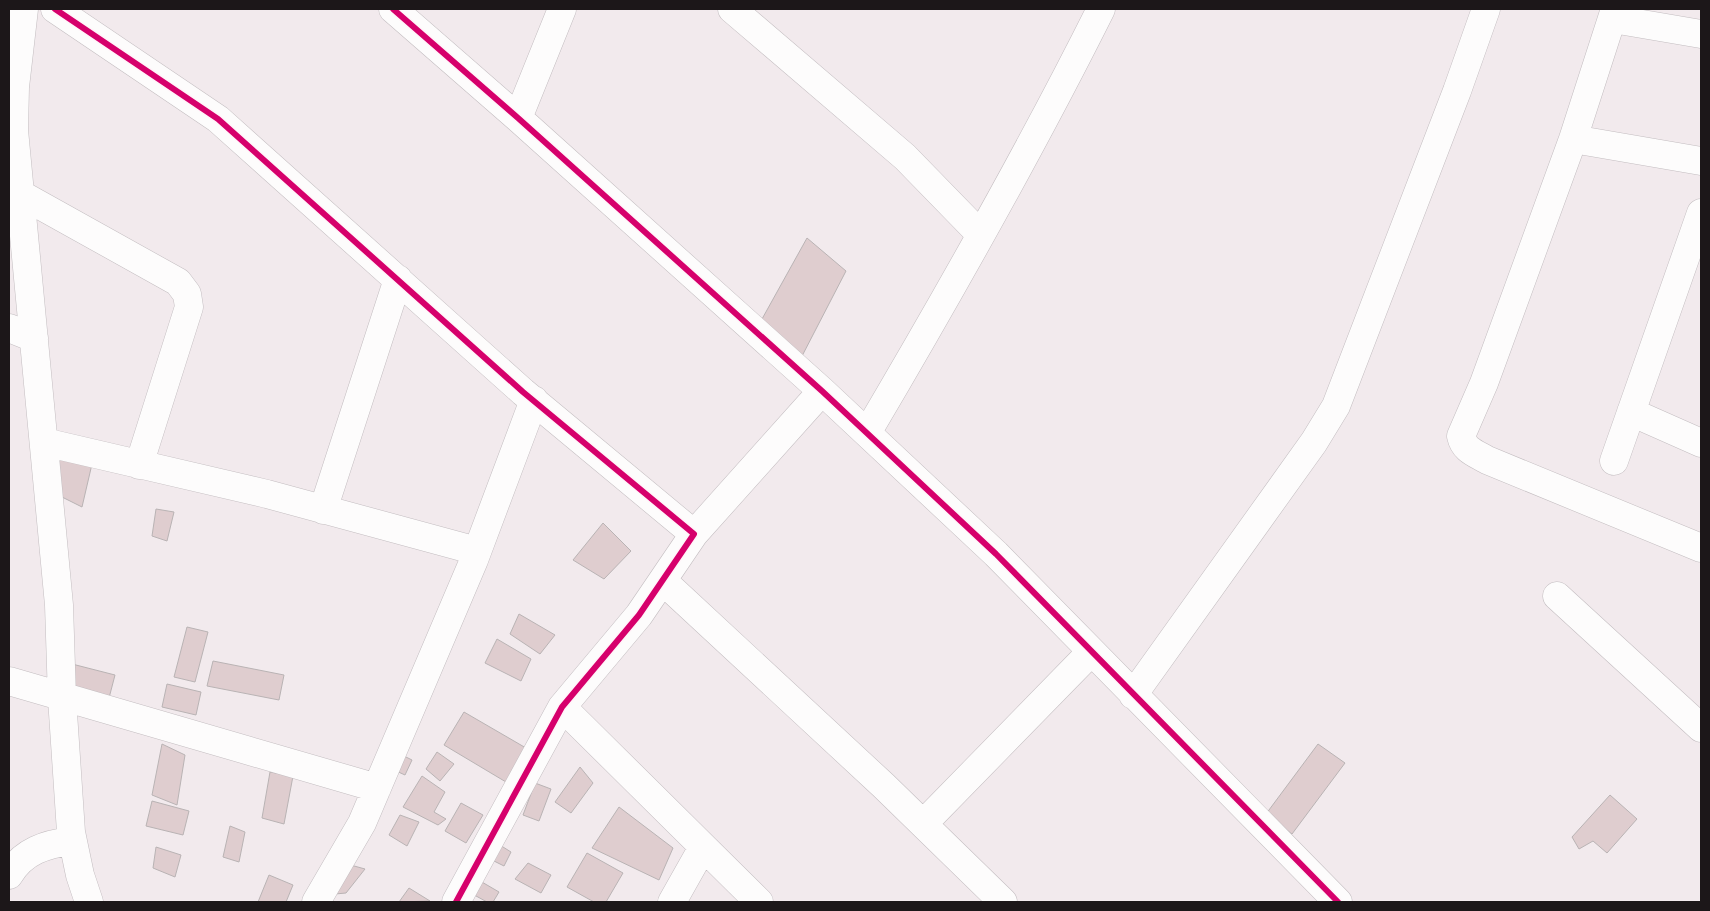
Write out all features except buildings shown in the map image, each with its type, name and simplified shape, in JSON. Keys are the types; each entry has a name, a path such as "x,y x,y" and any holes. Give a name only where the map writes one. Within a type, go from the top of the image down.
{"street":[{"path":"24,9 15,86 14,130 59,605 62,698 72,841 89,902"},
{"path":"55,9 218,119 534,400 694,534"},
{"path":"393,9 518,118 822,391 996,554 1132,695 1338,902"},
{"path":"518,118 562,9"},
{"path":"867,433 920,344 1067,77 1101,9"},
{"path":"1132,695 1314,442 1336,406 1457,91 1486,9"},
{"path":"741,12 905,157 980,234"},
{"path":"1701,34 1614,14 1573,139 1484,383 1461,431 1463,444 1487,460 1701,548"},
{"path":"1573,139 1701,161"},
{"path":"20,194 178,282 187,294 189,308 139,465"},
{"path":"1614,461 1701,213"},
{"path":"324,510 398,279"},
{"path":"9,328 34,338"},
{"path":"456,902 562,707 639,615 694,534 822,391"},
{"path":"316,902 362,823 477,551 534,400"},
{"path":"1631,412 1701,444"},
{"path":"44,442 324,510 477,551"},
{"path":"663,580 923,824 1003,902"},
{"path":"1557,596 1701,728"},
{"path":"923,824 1091,652"},
{"path":"9,681 62,698 377,788"},
{"path":"562,707 759,902"},
{"path":"9,875 15,865 34,851 52,843 72,841"},
{"path":"672,902 703,847"}],"cycle path":[{"path":"55,9 218,119 523,392 694,534 639,615 562,707 456,902"},
{"path":"393,9 518,118 822,391 996,554 1338,902"}]}
